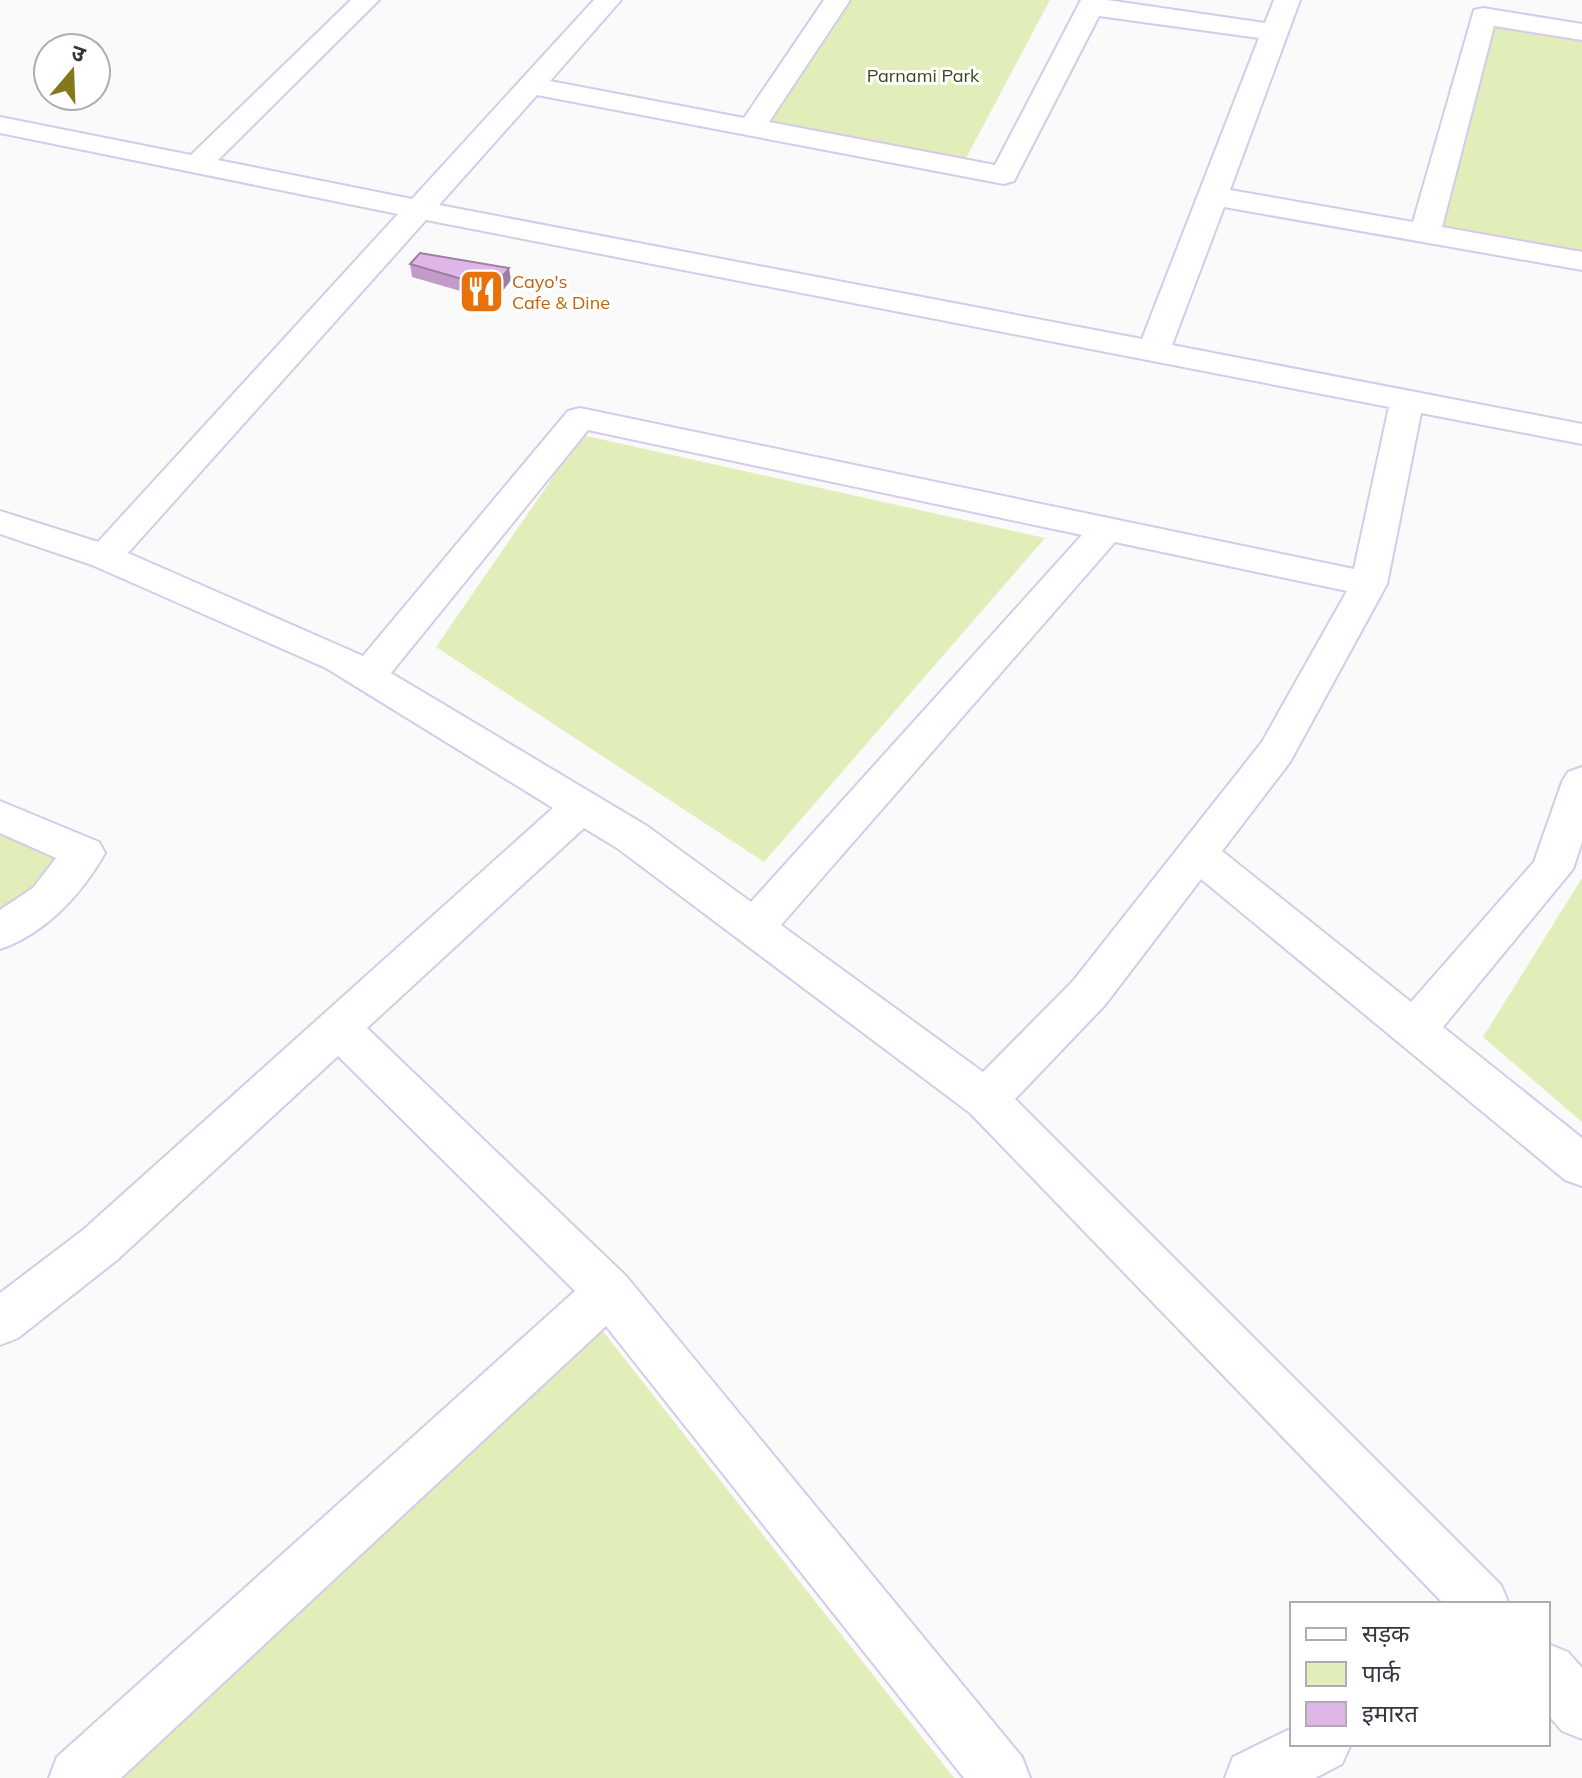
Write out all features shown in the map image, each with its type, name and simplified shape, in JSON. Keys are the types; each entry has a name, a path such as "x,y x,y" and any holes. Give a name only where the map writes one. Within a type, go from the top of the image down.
{"street":[{"path":"199,163 366,0"},
{"path":"105,557 608,0"},
{"path":"751,128 837,0"},
{"path":"1154,351 1287,0"},
{"path":"531,86 1004,175 1092,4 1275,32"},
{"path":"1425,233 1483,16 1582,32"},
{"path":"1,126 1582,434"},
{"path":"1213,196 1582,261"},
{"path":"986,1099 1089,993 1276,752 1369,584 1407,400"},
{"path":"367,676 580,418 1369,584"},
{"path":"0,522 105,557 339,659 632,837 986,1099 1480,1602"},
{"path":"754,927 1107,529"},
{"path":"1414,1030 1552,869 1580,795"},
{"path":"0,1322 100,1245 582,806"},
{"path":"0,816 84,853 48,899 0,932"},
{"path":"1198,854 1582,1166"},
{"path":"338,1028 609,1292 1001,1778"},
{"path":"78,1778 609,1292"},
{"path":"1550,1674 1582,1711"},
{"path":"1254,1778 1318,1746"}],"green space":[{"name":"Parnami Park","path":"832,0 1050,0 965,160 749,122"},
{"path":"1487,23 1582,38 1582,251 1441,226"},
{"path":"582,435 1045,538 764,862 436,647"},
{"path":"0,833 64,859 0,917"},
{"path":"1582,878 1582,1122 1483,1037"},
{"path":"602,1330 954,1778 121,1778"}],"building":[{"path":"420,253 509,268 493,288 410,264"}],"place":[{"name":"Cayo's Cafe & Dine","path":"481,291"}]}
